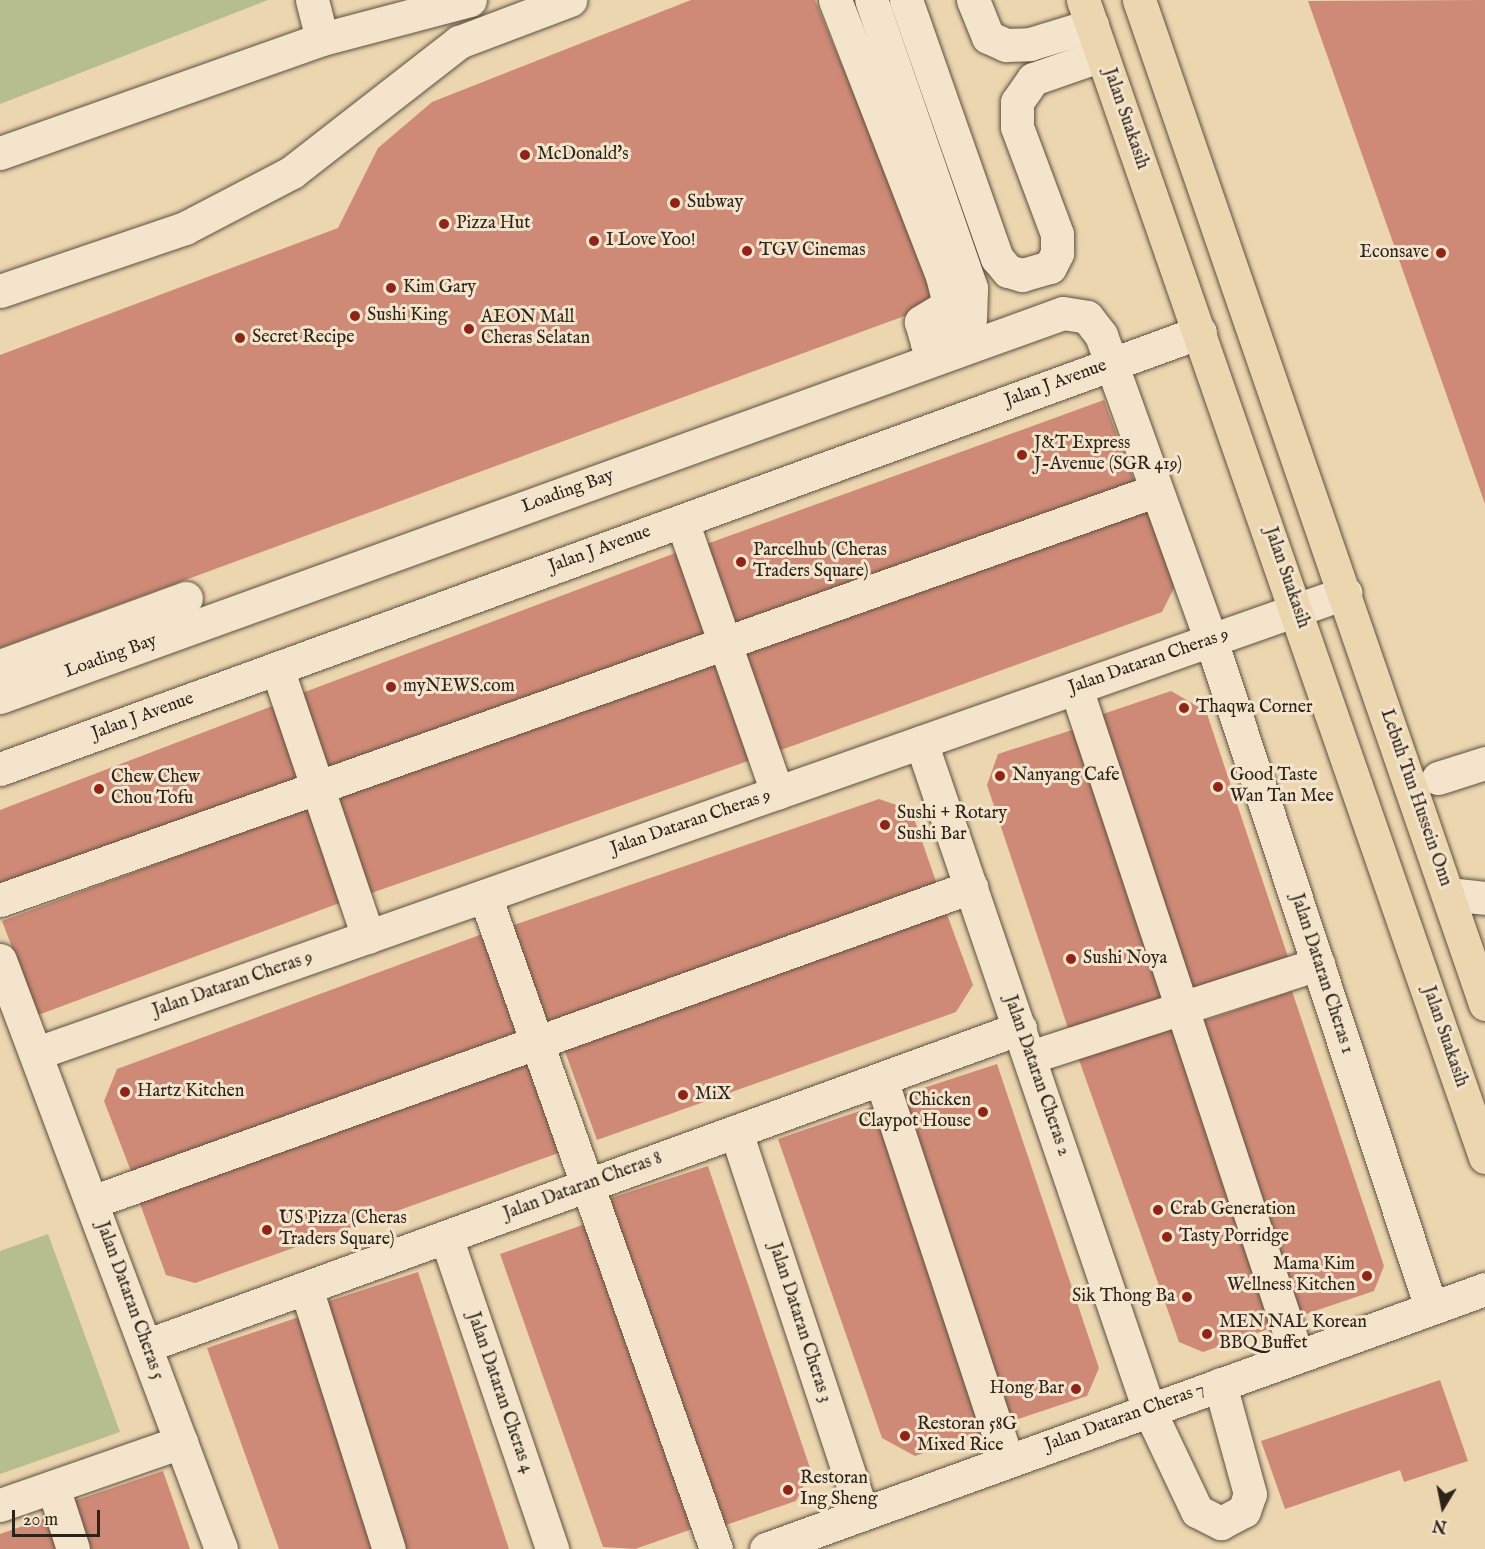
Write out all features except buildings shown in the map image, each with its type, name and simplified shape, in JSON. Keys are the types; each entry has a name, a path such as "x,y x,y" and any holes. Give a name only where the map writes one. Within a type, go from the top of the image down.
{"main road":[{"path":"1139,0 1345,593"},
{"name":"Jalan Suakasih","path":"1087,12 1298,609 1485,1157"},
{"name":"Lebuh Tun Hussein Onn","path":"1345,593 1485,1004"}],"street":[{"path":"312,0 322,39"},
{"path":"0,153 322,39 470,0"},
{"path":"0,291 185,228 292,172 459,42 570,0"},
{"path":"835,0 942,276 949,305 921,322 927,343 970,319 971,288 871,0"},
{"path":"906,0 997,258 1008,271 1022,274 1050,267 1057,254 1057,234 1017,127 1017,102 1033,79 1102,55"},
{"path":"973,0 988,37 1006,45 1030,44 1087,12"},
{"name":"Loading Bay","path":"0,697 1063,313 1087,317 1112,363"},
{"name":"Jalan J Avenue","path":"0,770 1200,332"},
{"name":"Jalan Dataran Cheras 1","path":"1112,363 1211,640 1431,1308"},
{"path":"0,900 1157,490"},
{"path":"682,520 777,793"},
{"name":"Jalan Dataran Cheras 9","path":"37,1053 1345,593"},
{"path":"0,666 186,598"},
{"path":"278,668 369,937"},
{"path":"1076,687 1297,1356"},
{"name":"Jalan Dataran Cheras 2","path":"921,742 1149,1410 1197,1511 1212,1521 1229,1521 1244,1511 1250,1494 1220,1384"},
{"path":"1405,767 1438,778 1485,763"},
{"path":"1419,808 1438,778"},
{"path":"92,1202 971,886"},
{"path":"1448,894 1485,898"},
{"path":"485,896 716,1549"},
{"name":"Jalan Dataran Cheras 5","path":"0,960 37,1053 220,1549"},
{"name":"Jalan Dataran Cheras 8","path":"146,1346 881,1079 1025,1043 1182,1008 1318,964"},
{"path":"881,1079 1007,1461"},
{"name":"Jalan Dataran Cheras 3","path":"736,1132 862,1514"},
{"name":"Jalan Dataran Cheras 4","path":"446,1237 552,1549"},
{"path":"306,1288 390,1549"},
{"name":"Jalan Dataran Cheras 7","path":"766,1549 812,1541 862,1514 1485,1289"},
{"path":"0,1505 181,1442"},
{"path":"53,1487 73,1549"}],"green space":[{"path":"0,0 268,0 0,104"},
{"path":"48,1234 120,1432 0,1474 0,1251"}],"place":[{"name":"McDonald's","path":"525,155"},
{"name":"Subway","path":"675,203"},
{"name":"Pizza Hut","path":"444,224"},
{"name":"I Love Yoo!","path":"594,241"},
{"name":"TGV Cinemas","path":"747,251"},
{"name":"Econsave","path":"1441,253"},
{"name":"Kim Gary","path":"391,288"},
{"name":"Sushi King","path":"355,316"},
{"name":"AEON Mall Cheras Selatan","path":"469,329"},
{"name":"Secret Recipe","path":"240,338"},
{"name":"J&T Express J-Avenue (SGR 419)","path":"1022,455"},
{"name":"Parcelhub (Cheras Traders Square)","path":"741,562"},
{"name":"myNEWS.com","path":"391,687"},
{"name":"Thaqwa Corner","path":"1184,708"},
{"name":"Nanyang Cafe","path":"1000,776"},
{"name":"Good Taste Wan Tan Mee","path":"1218,787"},
{"name":"Chew Chew Chou Tofu","path":"99,789"},
{"name":"Sushi + Rotary Sushi Bar","path":"885,825"},
{"name":"Sushi Noya","path":"1071,959"},
{"name":"Hartz Kitchen","path":"125,1092"},
{"name":"MiX","path":"683,1095"},
{"name":"Chicken Claypot House","path":"983,1112"},
{"name":"Crab Generation","path":"1158,1210"},
{"name":"US Pizza (Cheras Traders Square)","path":"267,1230"},
{"name":"Tasty Porridge","path":"1167,1237"},
{"name":"Mama Kim Wellness Kitchen","path":"1367,1276"},
{"name":"Sik Thong Ba","path":"1187,1297"},
{"name":"MEN NAL Korean BBQ Buffet","path":"1207,1334"},
{"name":"Hong Bar","path":"1076,1389"},
{"name":"Restoran 58G Mixed Rice","path":"905,1436"},
{"name":"Restoran Ing Sheng","path":"788,1490"}]}
